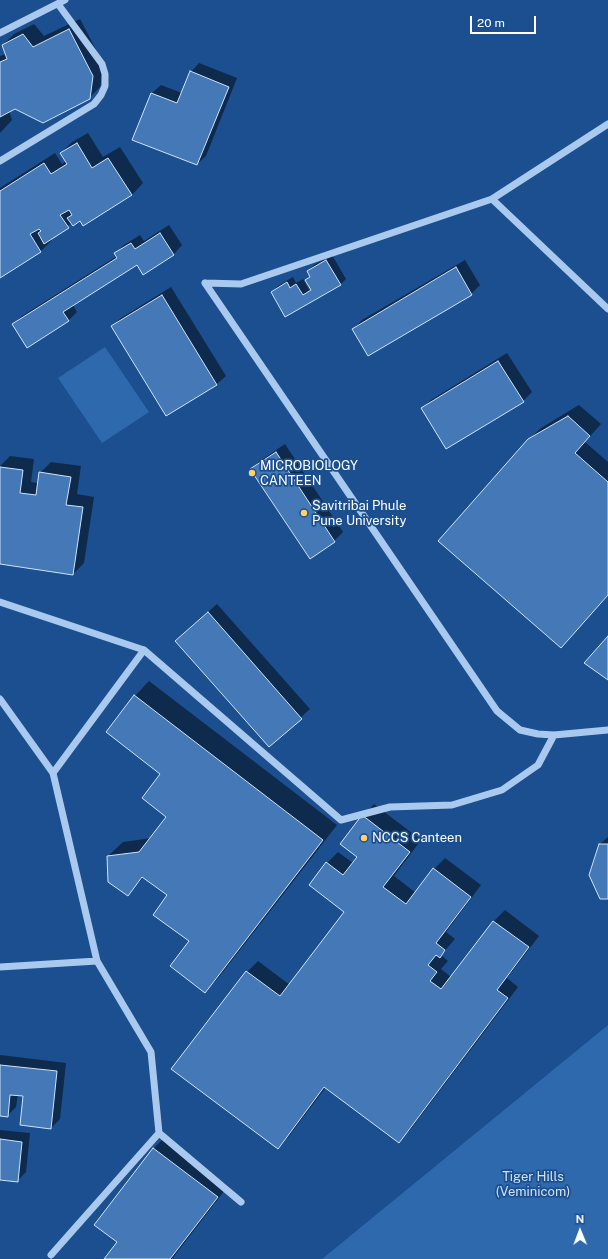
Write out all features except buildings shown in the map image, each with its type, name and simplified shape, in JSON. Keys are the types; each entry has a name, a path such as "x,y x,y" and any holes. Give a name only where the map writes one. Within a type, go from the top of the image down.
{"lane":[{"path":"0,33 65,0"},
{"path":"0,161 94,104 101,96 105,86 105,74 102,64 58,4"},
{"path":"608,124 492,199 241,284 205,284 498,711 520,730 538,734 554,735 608,730"},
{"path":"492,199 608,309"},
{"path":"0,602 144,650 340,820 390,807 452,805 502,790 538,765 554,735"},
{"path":"53,773 144,650"},
{"path":"0,699 53,773 97,961 151,1052 159,1133 241,1202"},
{"path":"0,967 97,961"},
{"path":"51,1255 159,1133"}],"green space":[{"path":"105,347 149,412 102,443 58,378"},
{"name":"Tiger Hills (Veminicom)","path":"608,1025 608,1259 322,1259"}],"place":[{"name":"MICROBIOLOGY CANTEEN","path":"252,473"},
{"name":"Savitribai Phule Pune University","path":"304,513"},
{"name":"NCCS Canteen","path":"364,838"}]}
